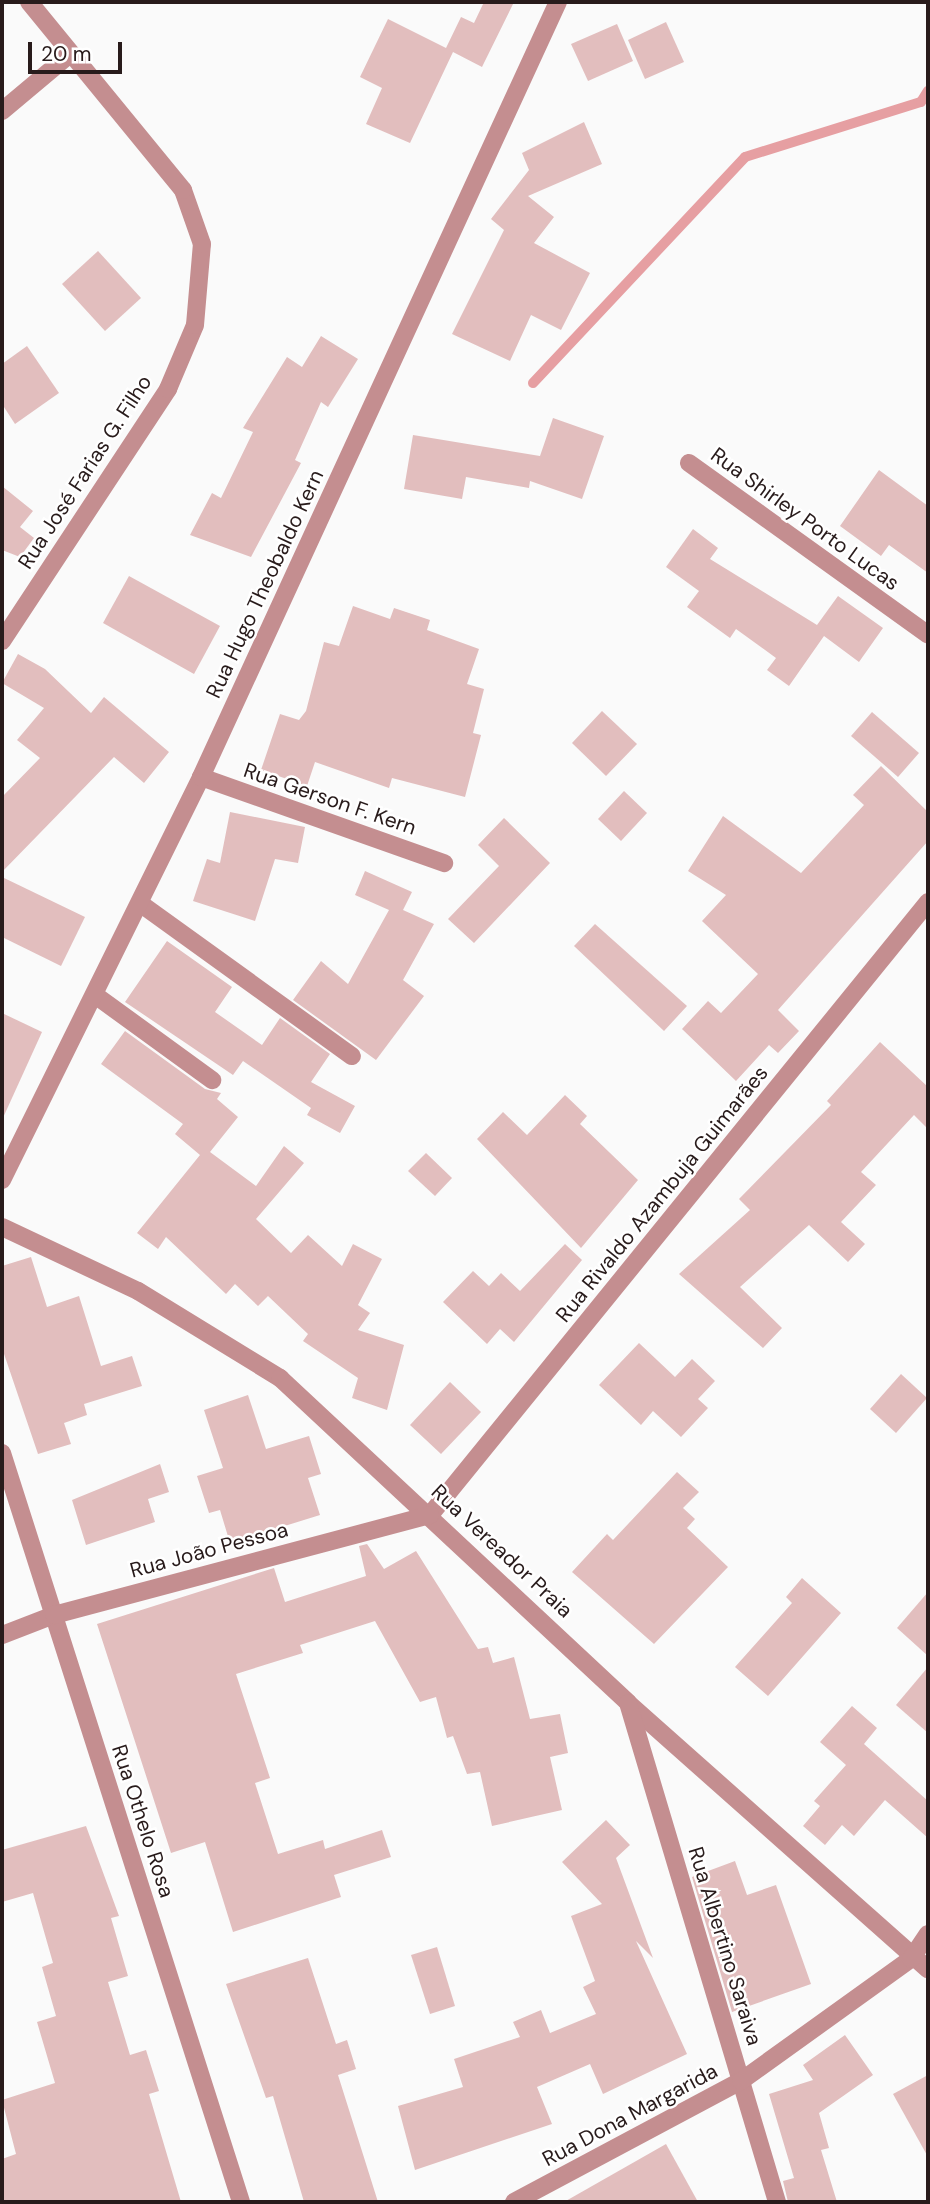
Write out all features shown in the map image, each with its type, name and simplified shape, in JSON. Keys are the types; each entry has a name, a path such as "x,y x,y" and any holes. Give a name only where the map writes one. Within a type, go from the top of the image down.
{"street":[{"name":"Rua José Farias G. Filho","path":"2,641 169,389 195,325 202,244 183,190 69,55 29,2"},
{"name":"Rua Hugo Theobaldo Kern","path":"2,1180 141,904 201,777 558,2"},
{"path":"2,111 69,55"},
{"name":"Rua Shirley Porto Lucas","path":"689,463 928,635"},
{"name":"Rua Gerson F. Kern","path":"201,777 444,863"},
{"name":"Rua Rivaldo Azambuja Guimarães","path":"430,1515 928,902"},
{"path":"141,904 352,1056"},
{"path":"95,995 212,1080"},
{"name":"Rua Vereador Praia","path":"2,1227 138,1291 280,1378 430,1515 628,1703 911,1959 928,1969"},
{"name":"Rua Othelo Rosa","path":"2,1453 241,2202"},
{"name":"Rua João Pessoa","path":"2,1635 54,1615 430,1515"},
{"name":"Rua Albertino Saraiva","path":"628,1703 777,2202"},
{"name":"Rua Dona Margarida","path":"514,2202 741,2081 911,1959 928,1934"}],"building":[{"path":"484,2 514,2 482,67 453,52 410,143 366,124 382,88 360,77 388,19 446,48 461,17 474,23"},
{"path":"666,22 684,62 645,79 628,40"},
{"path":"617,24 633,61 588,81 571,44"},
{"path":"584,122 602,164 528,196 554,217 534,243 590,273 561,330 531,315 510,361 452,334 504,230 491,219 529,170 522,153"},
{"path":"98,251 141,298 105,331 62,284"},
{"path":"321,336 358,359 328,407 321,402 295,460 301,463 251,557 190,535 212,493 221,498 253,432 243,428 287,357 302,367"},
{"path":"27,346 59,393 15,424 2,404 2,364"},
{"path":"553,418 604,436 582,499 530,481 529,488 466,477 462,499 404,489 413,435 540,456"},
{"path":"879,470 928,506 928,573 889,545 881,556 840,526"},
{"path":"2,486 33,511 20,527 34,538 20,557 2,550"},
{"path":"693,529 718,548 710,559 817,625 838,596 883,628 859,662 824,636 789,686 767,670 776,658 736,629 730,638 687,607 699,591 666,567"},
{"path":"129,576 220,626 194,674 103,623"},
{"path":"353,606 390,619 394,608 430,620 427,630 479,649 467,684 484,689 473,733 481,735 465,797 392,778 389,788 315,762 307,786 261,770 280,714 299,720 306,711 324,642 339,646"},
{"path":"18,654 45,669 91,713 104,697 169,752 144,783 114,757 2,872 2,797 40,758 17,740 44,708 2,683"},
{"path":"602,711 637,744 606,776 572,743"},
{"path":"872,712 919,753 898,777 851,736"},
{"path":"881,766 928,812 928,841 778,1010 799,1031 778,1053 769,1045 736,1081 682,1029 708,1001 721,1013 758,974 702,921 726,895 688,871 723,816 801,873 864,805 853,795"},
{"path":"624,791 647,813 621,841 598,819"},
{"path":"230,812 305,827 298,863 275,859 255,921 193,901 207,859 220,863"},
{"path":"504,818 550,863 474,943 448,919 499,866 478,845"},
{"path":"365,871 412,892 403,910 434,924 403,980 424,996 376,1060 293,1000 321,961 348,984 389,910 355,895"},
{"path":"2,877 85,917 61,966 2,937"},
{"path":"595,924 687,1006 664,1031 574,946"},
{"path":"167,941 232,987 215,1012 262,1045 280,1018 330,1054 311,1082 355,1106 340,1133 307,1115 311,1108 243,1061 233,1075 125,1002"},
{"path":"2,1013 42,1032 2,1120"},
{"path":"125,1031 205,1089 221,1093 217,1099 238,1117 210,1152 256,1186 284,1146 304,1163 256,1219 291,1253 308,1235 342,1266 353,1244 382,1259 358,1305 370,1313 358,1330 404,1345 387,1410 352,1398 358,1378 303,1341 308,1334 268,1296 258,1306 235,1284 226,1294 166,1237 158,1249 137,1233 200,1155 175,1134 183,1124 101,1064"},
{"path":"880,1042 928,1087 928,1129 914,1115 861,1172 876,1185 841,1222 865,1244 848,1262 809,1225 740,1287 782,1328 763,1348 679,1274 750,1210 739,1199 831,1105 827,1101"},
{"path":"565,1095 587,1116 580,1124 638,1180 581,1248 477,1139 503,1112 527,1135"},
{"path":"426,1153 452,1178 435,1196 408,1171"},
{"path":"565,1244 582,1260 514,1342 500,1329 487,1344 443,1302 473,1271 489,1286 501,1273 520,1291"},
{"path":"31,1257 47,1307 79,1296 101,1366 132,1356 142,1386 84,1404 87,1415 64,1423 71,1444 38,1454 2,1348 2,1266"},
{"path":"639,1343 675,1377 692,1359 715,1381 698,1399 708,1408 681,1437 653,1411 641,1425 599,1385"},
{"path":"901,1374 927,1398 896,1433 870,1409"},
{"path":"450,1382 481,1412 441,1454 410,1425"},
{"path":"248,1395 266,1449 309,1436 321,1474 308,1478 320,1515 230,1543 220,1510 209,1513 197,1476 223,1468 204,1410"},
{"path":"160,1464 169,1492 148,1499 155,1522 86,1545 72,1500"},
{"path":"677,1472 699,1492 683,1508 695,1519 687,1528 728,1567 654,1644 572,1572 607,1534 613,1540"},
{"path":"367,1544 384,1569 416,1551 478,1649 488,1647 493,1663 514,1657 530,1719 560,1714 568,1753 550,1757 562,1810 492,1826 480,1772 467,1774 453,1736 447,1738 436,1697 420,1702 375,1621 300,1645 303,1653 236,1674 270,1778 255,1783 278,1854 323,1840 325,1849 382,1830 391,1857 334,1875 341,1897 233,1932 205,1842 171,1853 97,1624 274,1568 285,1602 366,1576 359,1546"},
{"path":"802,1578 841,1613 768,1696 735,1667 792,1603 786,1597"},
{"path":"928,1592 928,1656 897,1628"},
{"path":"928,1667 928,1733 896,1705"},
{"path":"852,1706 877,1728 864,1744 928,1801 928,1838 885,1800 854,1836 842,1825 825,1845 803,1826 820,1806 814,1801 846,1765 820,1742"},
{"path":"606,1820 630,1845 616,1858 653,1958 636,1941 687,2054 603,2094 590,2064 537,2087 552,2124 415,2170 398,2106 463,2087 454,2059 520,2037 513,2022 541,2010 550,2033 596,2014 583,1987 595,1981 571,1916 602,1904 562,1862"},
{"path":"86,1826 119,1916 111,1918 128,1976 108,1982 130,2055 146,2050 159,2091 149,2094 181,2202 2,2202 2,2159 16,2154 2,2100 55,2083 37,2022 56,2016 42,1967 53,1963 33,1893 2,1902 2,1850"},
{"path":"735,1861 747,1895 776,1885 811,1984 732,2012 692,1877"},
{"path":"437,1947 455,2006 430,2014 411,1955"},
{"path":"308,1958 336,2044 347,2040 356,2069 338,2075 378,2202 304,2202 273,2096 266,2098 226,1984"},
{"path":"845,2035 873,2075 819,2113 829,2148 821,2150 837,2202 788,2202 783,2181 794,2178 769,2094 813,2080 803,2065"},
{"path":"928,2075 928,2157 893,2094"},
{"path":"666,2144 698,2202 564,2202"}],"waterway":[{"path":"533,383 745,157 921,102 928,91"}]}
